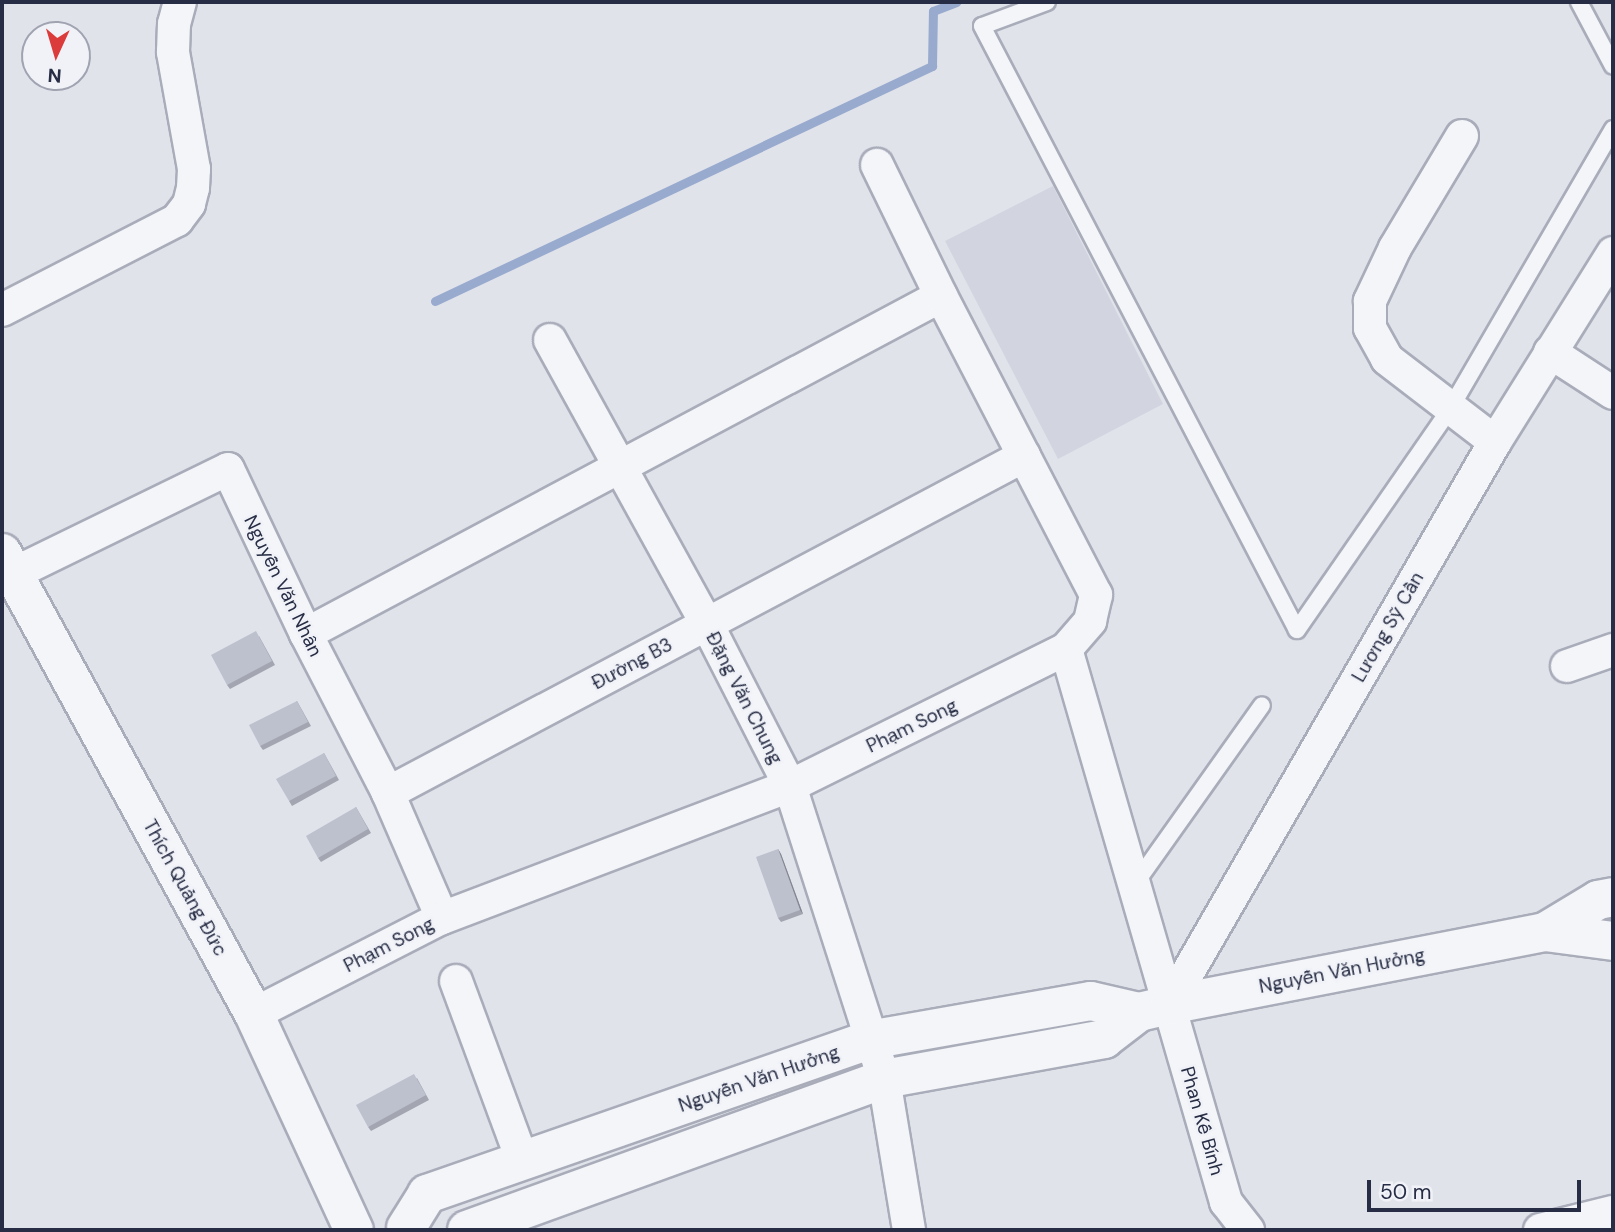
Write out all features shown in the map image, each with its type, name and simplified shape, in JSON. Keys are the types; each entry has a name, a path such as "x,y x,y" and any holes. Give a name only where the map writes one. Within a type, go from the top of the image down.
{"street":[{"path":"2,310 177,220 189,204 194,169 173,52 174,24 180,2"},
{"path":"1462,136 1395,248 1370,301 1370,328 1387,359 1495,442"},
{"name":"Phạm Song","path":"254,1014 442,918 790,786 1066,649 1090,621 1096,595 941,296 877,165"},
{"name":"Lương Sỹ Cần","path":"1154,1009 1495,442 1613,253"},
{"path":"306,634 941,296"},
{"name":"Đặng Văn Chung","path":"550,340 707,624 790,786 884,1079 909,1230"},
{"path":"1550,352 1613,393"},
{"name":"Đường B3","path":"388,793 1024,456"},
{"name":"Nguyễn Văn Nhân","path":"8,563 228,469 306,634 388,793 442,918"},
{"name":"Thích Quảng Đức","path":"8,563 254,1014 354,1230"},
{"name":"Phan Kế Bính","path":"1066,649 1135,884 1154,1009 1226,1202 1248,1230"},
{"path":"1567,666 1613,650"},
{"name":"Nguyễn Văn Hưởng","path":"1545,932 1598,900 1613,897"},
{"name":"Nguyễn Văn Hưởng","path":"407,1230 427,1194 870,1040 1091,1001 1154,1009 1545,932 1613,941"},
{"path":"456,981 523,1162"},
{"name":"Nguyễn Văn Hưởng","path":"467,1230 884,1079 1104,1038 1154,1009"},
{"path":"1540,1230 1613,1212"}],"lane":[{"path":"1047,2 982,26 1297,630 1450,409 1613,129"},
{"path":"1579,2 1613,66"},
{"path":"1135,884 1262,705"}],"shaded area":[{"path":"1053,186 1163,404 1058,459 945,241"}],"building":[{"path":"256,631 272,661 227,685 211,655"},
{"path":"297,701 308,722 260,746 249,725"},
{"path":"324,753 336,776 289,801 276,779"},
{"path":"356,807 368,829 318,858 306,836"},
{"path":"778,849 800,910 778,918 756,857"},
{"path":"414,1074 426,1095 368,1127 356,1105"}],"waterway":[{"path":"435,301 932,66 933,11 956,2"}]}
